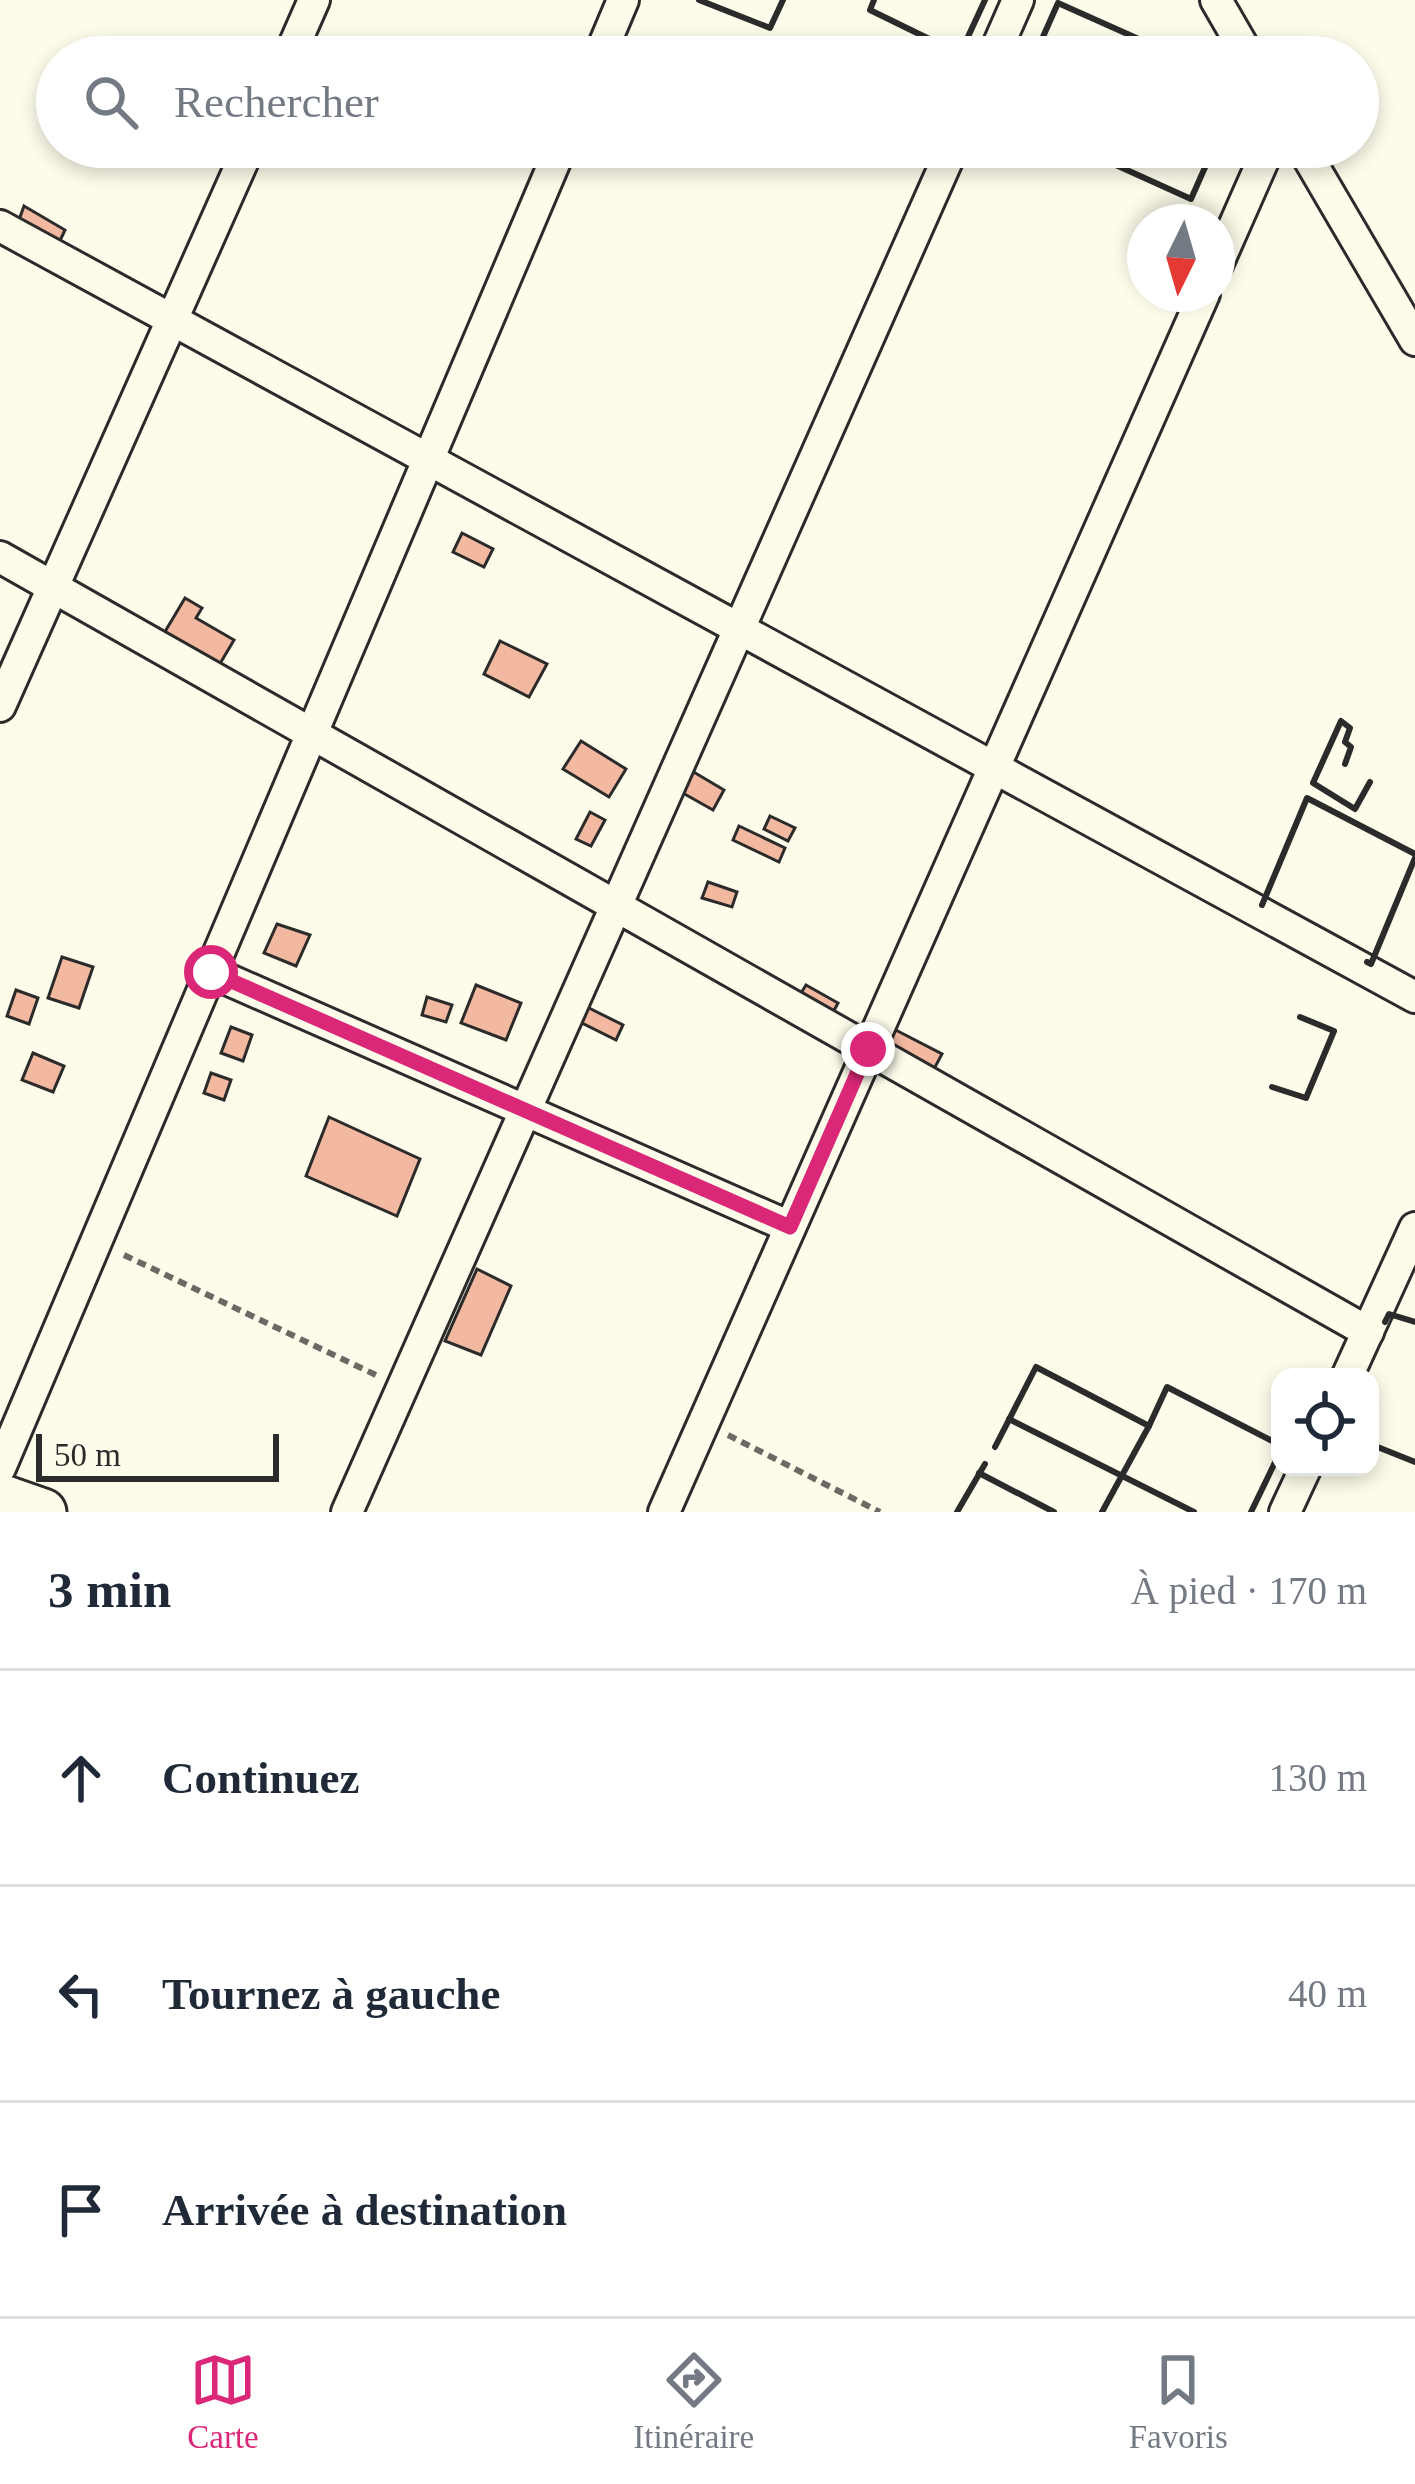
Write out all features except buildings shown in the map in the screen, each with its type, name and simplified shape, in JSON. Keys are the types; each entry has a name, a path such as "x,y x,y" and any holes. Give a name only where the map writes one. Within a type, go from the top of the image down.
{"main road":[{"path":"0,1497 43,1512"}],"street":[{"path":"298,36 314,0"},
{"path":"608,36 623,0"},
{"path":"1002,36 1018,0"},
{"path":"1216,0 1237,36"},
{"path":"0,706 240,168"},
{"path":"0,1468 552,168"},
{"path":"347,1512 944,168"},
{"path":"1235,224 1260,168"},
{"path":"1314,168 1415,340"},
{"path":"0,226 1415,997"},
{"path":"664,1512 1196,312"},
{"path":"0,557 1368,1332"},
{"path":"211,972 790,1227"},
{"path":"1351,1368 1415,1228"},
{"path":"1286,1512 1302,1476"}],"path":[{"path":"96,1241 402,1388"},
{"path":"704,1423 880,1512"}],"wall":[{"path":"699,0 770,28 783,0"},
{"path":"874,0 870,10 923,36"},
{"path":"968,36 985,0"},
{"path":"1043,36 1058,3 1132,36"},
{"path":"1122,168 1191,199 1205,168"},
{"path":"1345,764 1351,747 1345,742 1350,728 1341,721 1313,783 1355,809 1370,782"},
{"path":"1262,905 1307,798 1415,854"},
{"path":"1367,962 1371,964 1415,858"},
{"path":"1272,1087 1306,1098 1334,1031 1300,1017"},
{"path":"1385,1322 1389,1314 1415,1322"},
{"path":"995,1447 1036,1367 1149,1426 1167,1387 1271,1440"},
{"path":"1009,1419 1194,1512"},
{"path":"1102,1512 1149,1426"},
{"path":"1379,1448 1415,1462"},
{"path":"957,1512 985,1464"},
{"path":"1251,1512 1271,1471"},
{"path":"979,1473 1054,1512"}],"route":[{"path":"211,972 790,1227 868,1049"}]}
